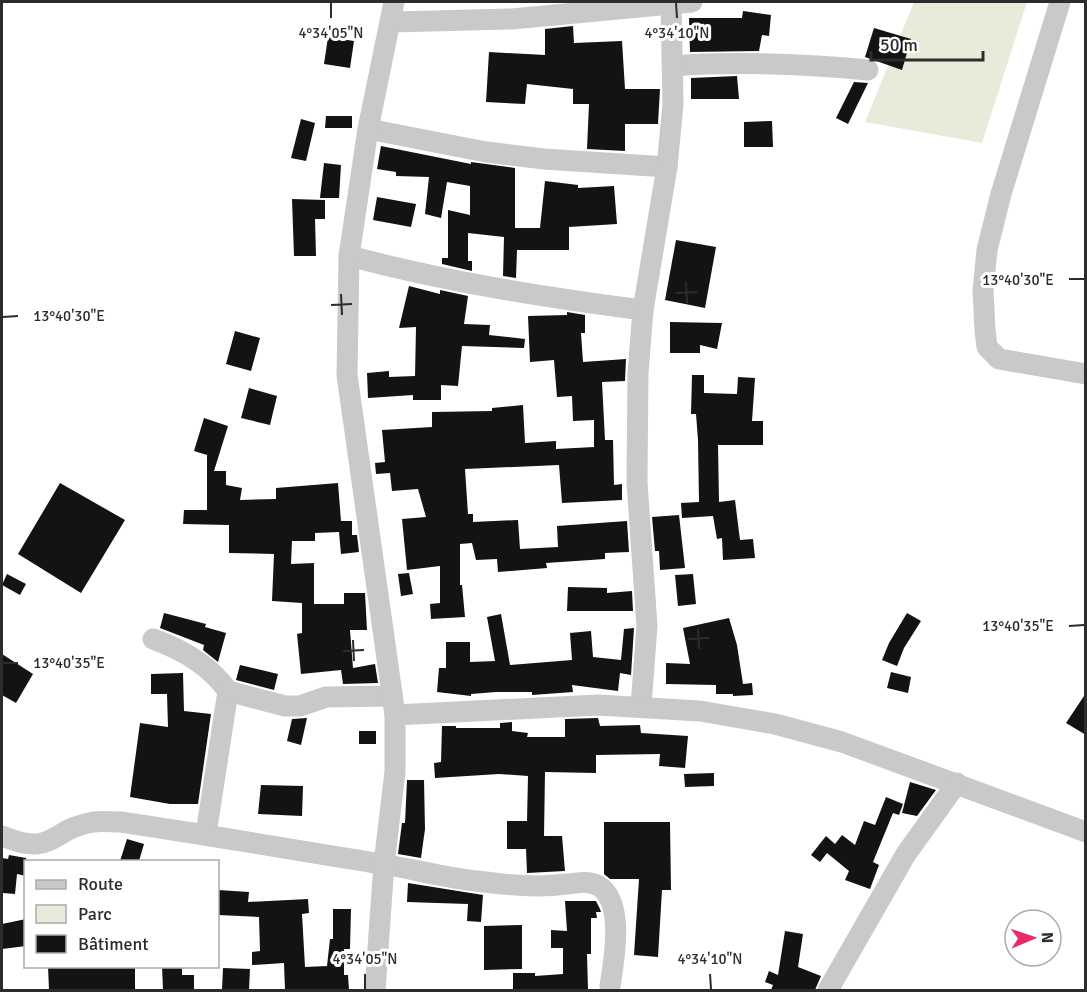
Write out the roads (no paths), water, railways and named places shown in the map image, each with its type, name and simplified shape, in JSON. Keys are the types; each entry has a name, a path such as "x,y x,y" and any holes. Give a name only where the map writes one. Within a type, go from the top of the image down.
{"street":[{"path":"375,990 384,864 395,772 393,706 346,375 349,256 368,129 393,12 512,19 640,4 692,2"},
{"path":"1060,2 1001,194 987,250 983,291 985,330 987,347 999,359 1086,374"},
{"path":"642,706 647,626 637,482 638,373 643,310 667,167 674,66 671,4"},
{"path":"674,66 717,62 790,63 868,70"},
{"path":"368,129 520,156 667,167"},
{"path":"349,256 434,278 525,294 643,310"},
{"path":"153,639 181,651 211,672 228,691 285,706 300,706 326,698 393,706 642,706 700,711 775,724 842,742 1086,832"},
{"path":"206,834 228,691"},
{"path":"828,990 906,854 957,783"},
{"path":"2,836 21,844 48,843 70,830 92,822 121,822 206,834 460,879 513,886 551,886 586,882 599,886 609,897 615,920 616,946 610,986"}]}
